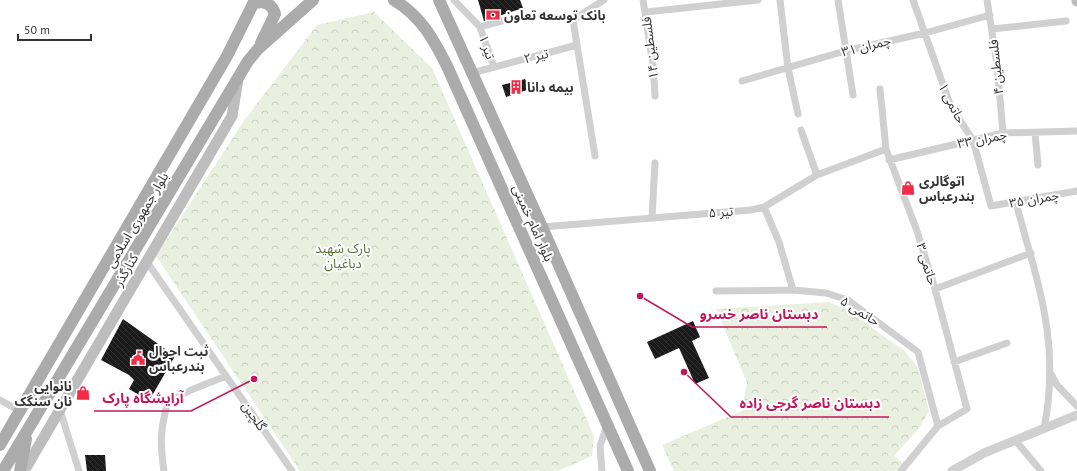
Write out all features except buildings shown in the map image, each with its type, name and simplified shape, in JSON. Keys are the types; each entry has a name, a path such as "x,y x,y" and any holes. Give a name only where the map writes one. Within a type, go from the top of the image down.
{"main road":[{"name":"بلوار جمهوری اسلامی","path":"3,471 238,78 258,49 313,0"},
{"name":"بلوار امام خمینی","path":"394,0 420,21 431,35 447,66 608,423 628,471"},
{"path":"412,0 420,21"},
{"name":"بلوار امام خمینی","path":"439,0 650,471"},
{"name":"بلوار جمهوری اسلامی","path":"0,445 227,56 254,2"},
{"path":"254,2 268,2 272,6 275,14 258,49"},
{"name":"کنارگذر","path":"24,471 232,116 238,78"},
{"path":"20,471 27,430"}],"street":[{"name":"تیر ۱","path":"454,0 480,27 494,67"},
{"name":"فلسطین ۱۴","path":"643,0 646,12 655,96"},
{"path":"646,12 758,0"},
{"path":"780,0 788,68 798,114"},
{"path":"838,0 853,95"},
{"name":"حاتمی ۱","path":"913,0 951,107 973,140 991,206"},
{"name":"فلسطین ۴","path":"987,0 992,29 1003,133"},
{"path":"595,156 573,20 601,1"},
{"name":"چمران ۳۱","path":"742,81 845,51 925,33 990,15"},
{"name":"تیر ۱","path":"480,27 520,16"},
{"path":"992,29 1066,21"},
{"name":"تیر ۲","path":"472,72 577,45"},
{"name":"حاتمی ۳","path":"880,89 888,160 917,231 935,289 967,408 938,426"},
{"path":"802,130 817,175"},
{"name":"چمران ۳۳","path":"888,160 1003,133 1077,131"},
{"path":"1035,132 1038,165"},
{"name":"تیر ۵","path":"542,227 751,210 764,207 817,175 886,149"},
{"path":"652,218 655,163"},
{"name":"چمران ۳۵","path":"991,206 1016,203 1077,191"},
{"path":"1016,203 1031,253 1045,309 1050,344 1051,374 1044,429"},
{"path":"764,207 779,242 793,290"},
{"path":"935,289 1031,253"},
{"name":"گلچین","path":"147,262 292,471"},
{"name":"حاتمی ۵","path":"716,291 793,290 826,293 848,300 918,352 938,426"},
{"path":"954,362 1007,343"},
{"path":"1051,374 1057,385 1077,406"},
{"path":"164,471 161,447 162,422 168,402 191,390 226,376"},
{"path":"0,400 20,411"},
{"path":"60,410 79,471"},
{"path":"952,471 972,459 1015,440 1077,416"},
{"path":"602,471 600,446 608,423"},
{"path":"901,471 938,426"},
{"path":"1015,440 1041,471"}],"green space":[{"name":"پارک شهید دباغیان","path":"374,12 432,68 594,436 592,456 558,471 300,471 156,256 243,122 317,25"},
{"path":"829,302 856,314 880,334 904,350 918,368 929,411 920,427 894,456 905,465 900,471 674,471 662,445 742,411 747,383 716,309"}],"place":[{"name":"بانک توسعه تعاون","path":"493,15"},
{"name":"بیمه دانا","path":"516,87"},
{"name":"اتوگالری بندرعباس","path":"908,188"},
{"name":"دبستان ناصر خسرو","path":"640,296"},
{"name":"ثبت احوال بندرعباس","path":"138,358"},
{"name":"دبستان ناصر گرجی زاده","path":"684,372"},
{"name":"آرایشگاه پارک","path":"254,379"},
{"name":"نانوایی نان سنگک","path":"83,393"}]}
